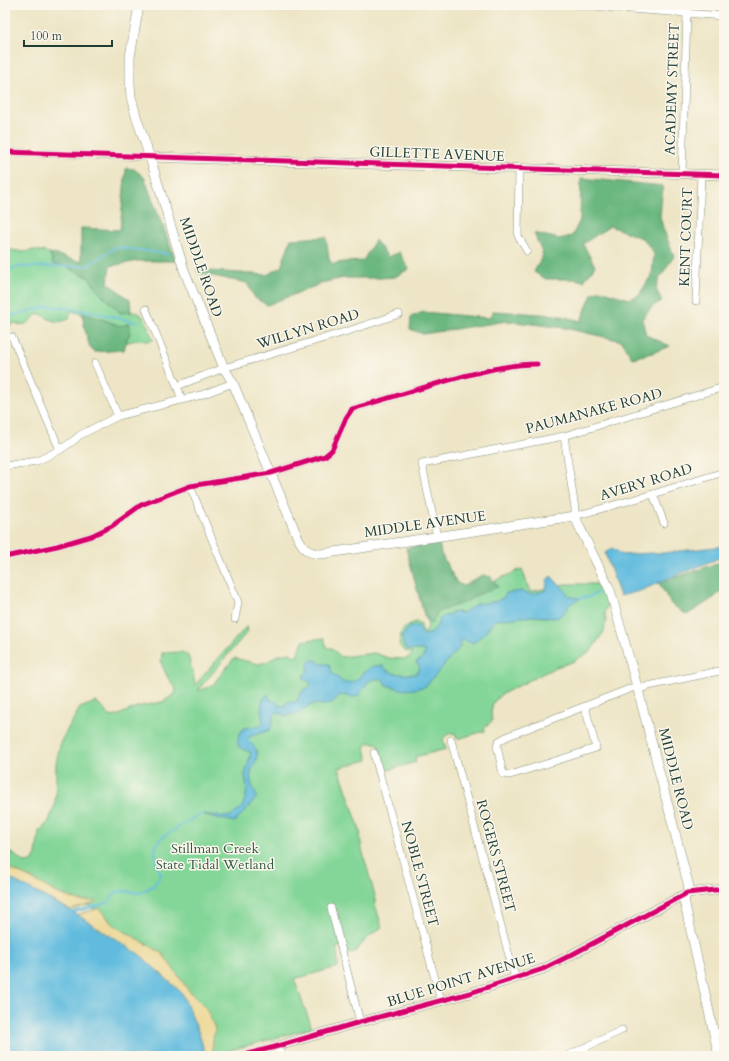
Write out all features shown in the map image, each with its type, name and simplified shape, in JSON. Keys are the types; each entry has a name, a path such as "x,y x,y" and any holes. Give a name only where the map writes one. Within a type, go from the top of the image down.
{"main road":[{"name":"MIDDLE ROAD","path":"139,5 130,57 131,97 136,116 184,270 224,368 233,384 294,527"},
{"name":"GILLETTE AVENUE","path":"149,157 724,175"},
{"name":"MIDDLE ROAD","path":"575,516 610,590 638,688 689,887 684,900 719,1056"},
{"name":"MIDDLE AVENUE","path":"294,527 298,538 305,549 314,554 575,516"},
{"name":"BLUE POINT AVENUE","path":"275,1047 360,1022 470,993 543,969 687,893 724,889"}],"street":[{"path":"577,5 629,7 724,16"},
{"name":"ACADEMY STREET","path":"682,174 687,13 689,5"},
{"path":"5,152 149,157"},
{"path":"519,169 518,236 527,251"},
{"name":"KENT COURT","path":"696,300 701,175"},
{"path":"146,309 182,399"},
{"name":"WILLYN ROAD","path":"177,386 224,368 348,331 399,314"},
{"path":"12,337 60,450"},
{"path":"95,363 118,416"},
{"path":"5,557 58,546 91,536 112,526 141,505 190,486 271,473 324,456 332,450 346,418 352,410 441,382 485,371 513,365 536,364"},
{"path":"5,466 37,461 60,450 73,442 80,435 118,416 201,395 233,384"},
{"name":"PAUMANAKE ROAD","path":"437,537 422,464 564,436 724,387"},
{"path":"564,436 575,516"},
{"name":"AVERY ROAD","path":"575,516 724,472"},
{"path":"190,486 238,602 235,619"},
{"path":"653,494 664,523"},
{"path":"584,707 596,748 510,775 503,774 497,746 499,741 508,736 584,707 638,688 724,670"},
{"name":"ROGERS STREET","path":"451,740 515,978"},
{"name":"NOBLE STREET","path":"374,753 441,1001"},
{"path":"331,908 360,1022"},
{"path":"567,1056 622,1030"},
{"path":"714,1033 724,1032"},
{"path":"275,1047 284,1056"},
{"name":"BLUE POINT AVENUE","path":"239,1056 275,1047"}],"green space":[{"path":"126,168 134,169 144,177 176,261 138,261 110,266 108,283 130,300 131,312 120,313 102,295 88,277 65,266 53,264 50,253 81,262 81,228 120,230"},
{"path":"581,178 663,186 660,216 674,256 659,279 656,289 662,301 653,306 642,319 646,335 670,346 652,353 632,358 622,341 565,328 507,321 423,334 410,329 411,317 423,312 489,318 493,311 556,315 581,321 592,294 600,290 629,299 639,295 652,274 654,254 644,239 610,226 583,244 595,266 584,281 574,279 546,279 534,272 543,255 534,233 559,239 572,236 580,220"},
{"path":"326,237 329,259 332,264 363,261 375,240 388,257 399,252 409,269 395,277 344,278 321,283 267,305 255,298 247,283 199,273 196,270 267,275 281,267 291,239"},
{"path":"12,250 23,252 34,250 50,253 53,264 65,266 88,277 120,313 133,312 140,314 146,322 153,340 135,340 126,343 130,333 117,325 102,319 71,311 69,319 65,321 54,321 41,314 36,315 26,324 21,325 14,323 5,329 5,251"},
{"path":"82,313 121,326 130,323 130,333 124,350 95,352 90,348"},
{"path":"439,542 441,554 457,583 464,586 483,575 491,577 498,587 476,595 468,601 438,612 431,624 424,615 406,548"},
{"path":"724,561 724,590 687,615 671,604 659,583"},
{"name":"Stillman Creek State Tidal Wetland","path":"522,569 530,592 564,584 598,584 604,593 607,606 605,612 606,621 604,631 591,651 572,662 556,667 500,695 493,703 491,712 492,721 484,727 485,731 457,739 455,733 448,734 443,739 446,749 415,757 416,762 385,771 378,744 368,743 365,748 368,760 339,768 360,830 361,846 376,900 374,901 382,927 367,938 355,952 350,954 346,952 344,945 337,947 338,967 294,979 312,1028 209,1056 202,1056 127,933 112,924 108,918 82,901 59,894 28,877 5,867 5,851 13,854 24,863 32,862 36,855 39,831 48,823 54,808 56,795 56,763 61,741 80,708 96,702 108,715 114,717 137,707 162,702 175,694 176,689 168,678 161,663 162,653 182,652 188,656 195,685 247,626 248,631 198,690 213,685 234,658 258,664 267,662 278,655 290,653 296,657 303,641 324,638 327,648 332,648 341,657 374,653 389,658 403,659 410,657 412,653 404,650 399,644 405,627 416,622 421,625 425,634 428,626 426,618 462,595"}],"sand":[{"path":"5,867 28,877 59,894 80,901 97,901 92,904 70,910 5,876"},
{"path":"100,908 112,924 162,953 189,991 206,1008 215,1029 212,1056 206,1056 198,1031 77,915"}],"water":[{"path":"724,546 724,556 640,591 620,596 605,553 612,548 622,555 663,553"},
{"path":"551,576 570,597 581,598 570,604 559,617 533,616 495,620 484,634 473,643 462,640 460,642 460,647 426,686 405,690 386,685 383,679 376,679 369,681 359,695 354,697 340,695 332,703 308,706 298,714 287,716 276,712 274,714 270,730 249,737 248,740 255,747 257,753 251,772 251,778 257,797 235,822 200,814 228,817 233,815 242,807 247,790 245,774 251,752 238,746 238,738 244,728 261,726 263,723 262,703 265,696 268,694 270,700 275,701 280,706 285,706 288,701 295,703 304,689 311,687 310,682 303,679 308,671 308,661 316,660 321,664 329,664 332,673 344,683 355,681 373,666 383,666 386,669 398,674 416,674 420,668 416,662 422,659 425,653 424,650 408,650 404,647 402,636 409,627 418,626 424,635 432,633 442,617 454,612 463,613 476,604 497,601 504,597 506,593 522,591 531,594 546,590 547,580"},
{"path":"5,876 73,912 139,954 182,993 198,1031 206,1056 5,1056"}],"waterway":[{"path":"5,271 17,267 87,266 116,247 168,254"},
{"path":"5,317 49,306 88,311 136,322"},
{"path":"579,598 589,597 597,593"},
{"path":"73,912 108,903 115,893 125,891 140,893 153,886 161,875 156,862 155,848 161,838 202,814"}],"cycle path":[{"path":"5,152 724,175"},
{"path":"5,557 57,546 91,536 112,526 141,505 190,486 271,473 325,456 332,450 346,418 352,409 473,374 509,366 537,364"},
{"path":"239,1056 470,993 543,969 687,893 724,889"}]}
